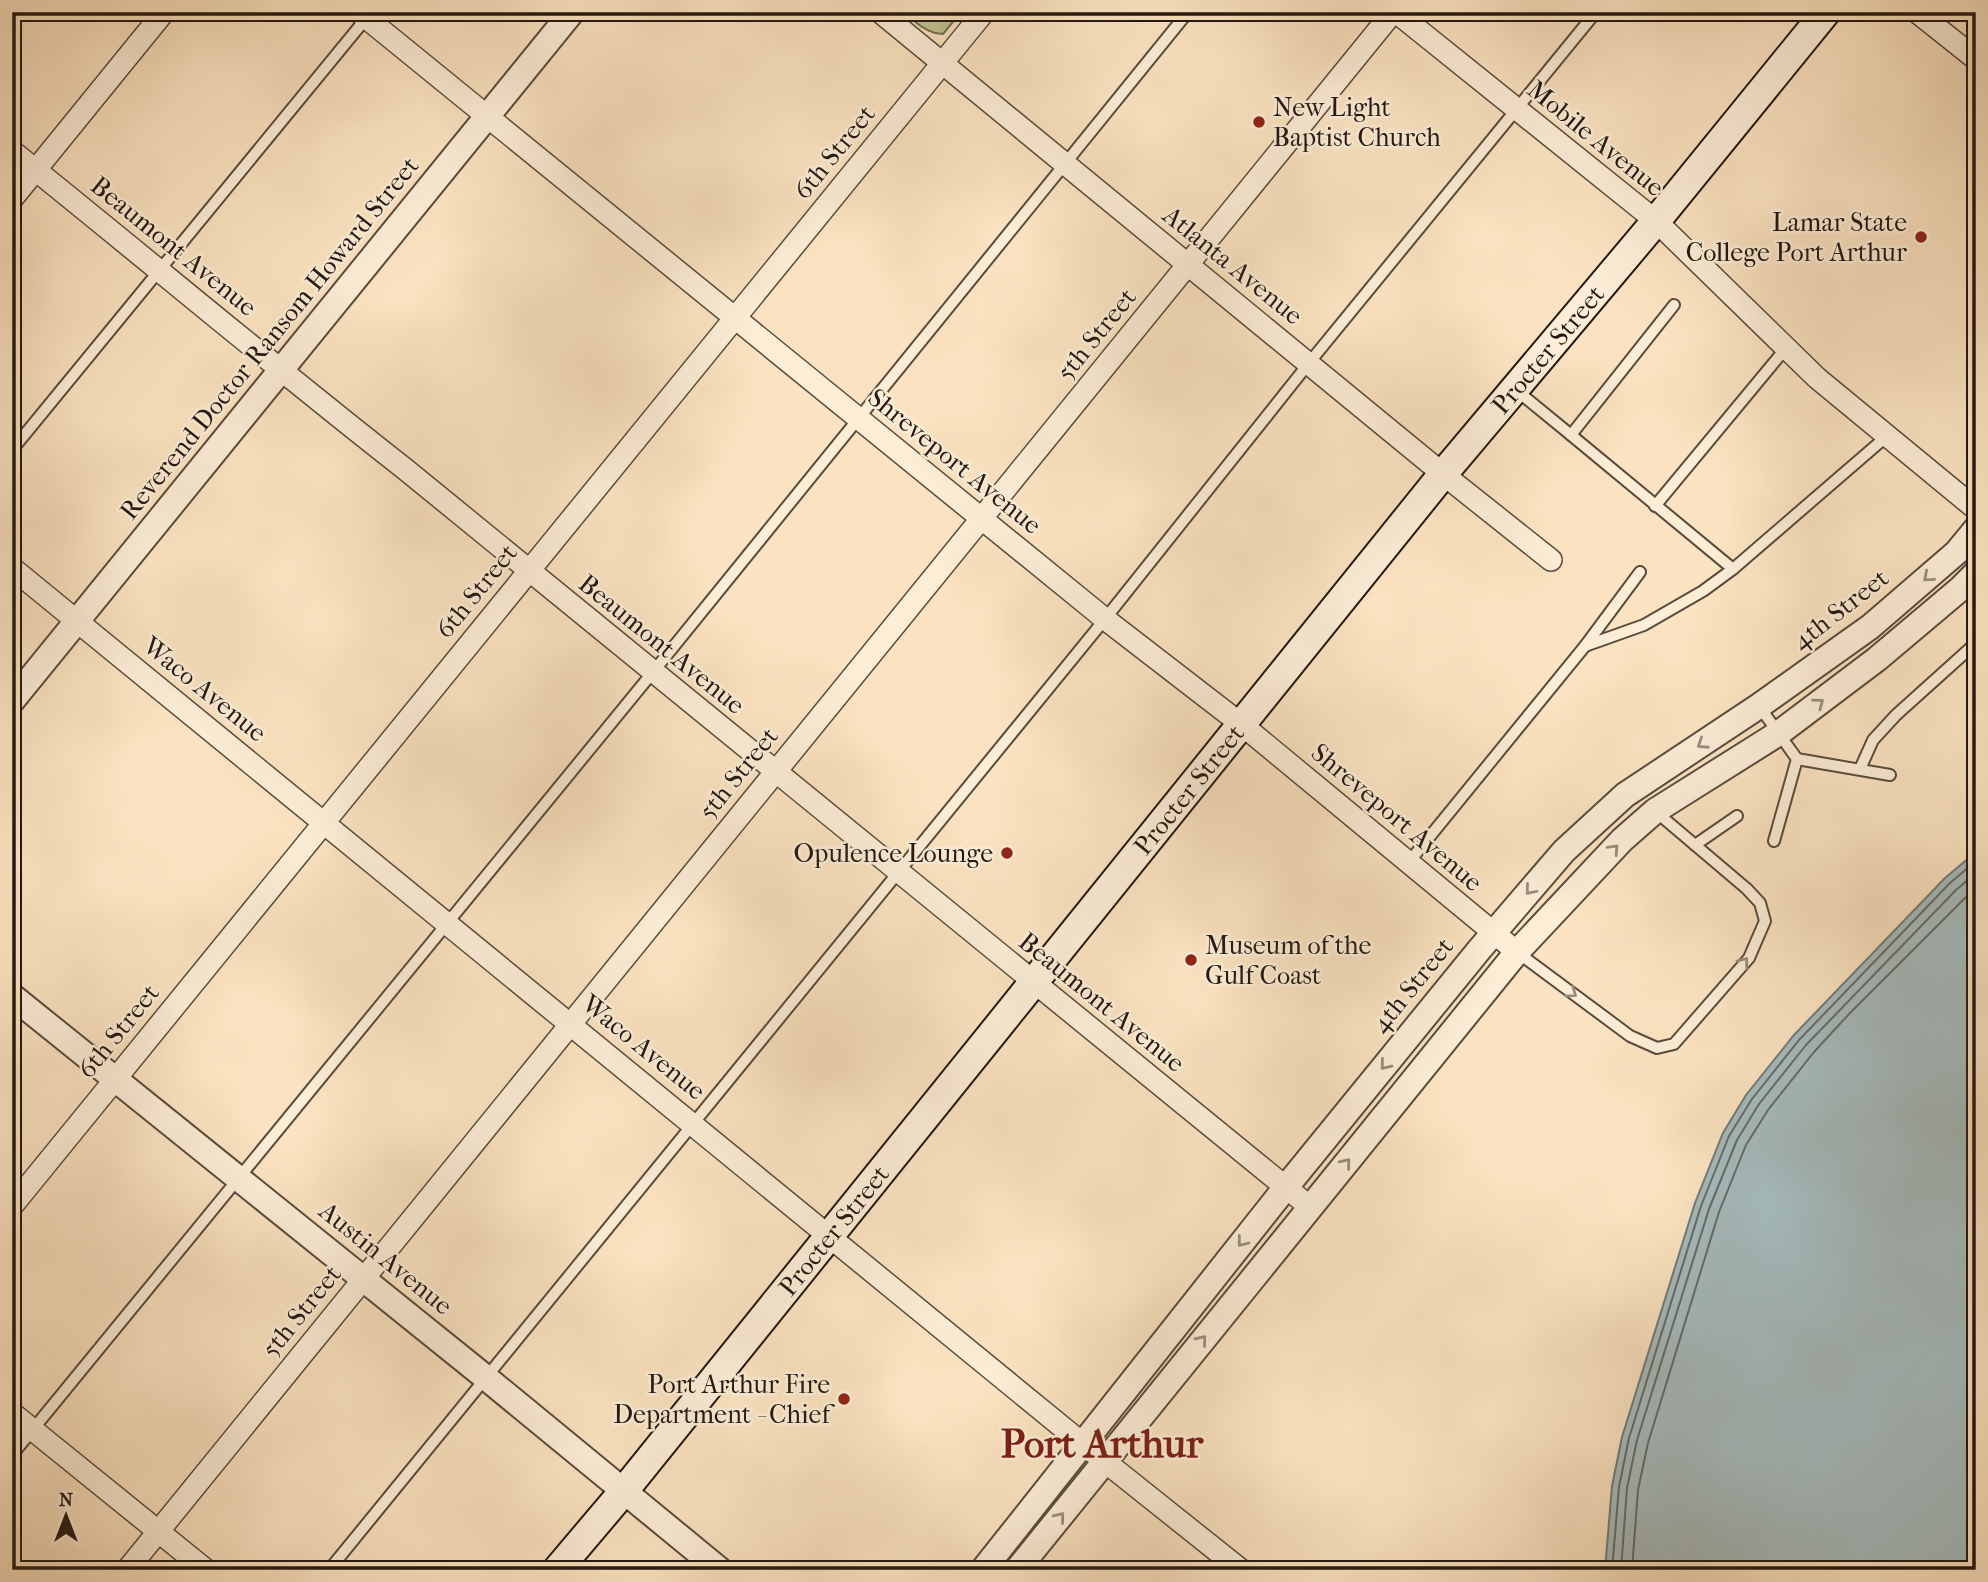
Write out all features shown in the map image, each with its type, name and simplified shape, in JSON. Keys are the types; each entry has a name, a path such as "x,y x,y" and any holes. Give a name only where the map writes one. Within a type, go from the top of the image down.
{"main road":[{"name":"Procter Street","path":"557,1570 623,1492 1443,474 1516,390 1826,12"}],"street":[{"path":"12,199 164,12"},
{"name":"Reverend Doctor Ransom Howard Street","path":"12,701 572,12"},
{"name":"Atlanta Avenue","path":"880,12 1551,560"},
{"name":"6th Street","path":"12,1206 984,12"},
{"name":"Mobile Avenue","path":"1394,12 1656,221 1817,378 1976,509"},
{"name":"5th Street","path":"127,1570 1394,12"},
{"path":"1917,12 1976,59"},
{"name":"Shreveport Avenue","path":"365,14 981,519 1241,724 1517,952"},
{"name":"Beaumont Avenue","path":"12,151 1310,1207"},
{"name":"4th Street","path":"983,1570 1286,1187 1564,851 1625,795 1759,706 1870,627 1957,552 1976,529"},
{"name":"Waco Avenue","path":"12,568 1083,1444 1241,1570"},
{"path":"1017,1570 1517,952 1622,840 1655,811 1779,733 1877,659 1976,573"},
{"name":"Austin Avenue","path":"12,996 720,1570"},
{"path":"12,1413 206,1570"}],"lane":[{"path":"12,1455 653,672 1188,12"},
{"path":"329,1570 1597,12"},
{"path":"12,450 365,14"},
{"path":"1571,435 1675,305"},
{"path":"1655,506 1786,348"},
{"path":"1516,390 1733,569"},
{"path":"1586,646 1644,625 1703,591 1733,569 1887,436"},
{"path":"1409,862 1586,646 1640,572"},
{"path":"1860,769 1873,740 1896,715 1976,643"},
{"path":"1759,706 1797,759 1890,775"},
{"path":"1774,841 1797,759"},
{"path":"1517,952 1630,1036 1657,1048 1674,1044 1749,958 1765,921 1760,903 1655,811"},
{"path":"1695,845 1737,816"}],"green space":[{"path":"903,12 961,12 943,34 927,30"}],"water":[{"path":"1976,852 1976,1570 1605,1570 1612,1486 1622,1437 1695,1203 1723,1133 1746,1095 1794,1035 1945,878"}],"place":[{"name":"New Light Baptist Church","path":"1259,122"},
{"name":"Lamar State College Port Arthur","path":"1921,237"},
{"name":"Opulence Lounge","path":"1007,853"},
{"name":"Museum of the Gulf Coast","path":"1191,960"},
{"name":"Port Arthur Fire Department - Chief","path":"844,1399"}],"district":[{"name":"Port Arthur","path":"1102,1443"}]}
